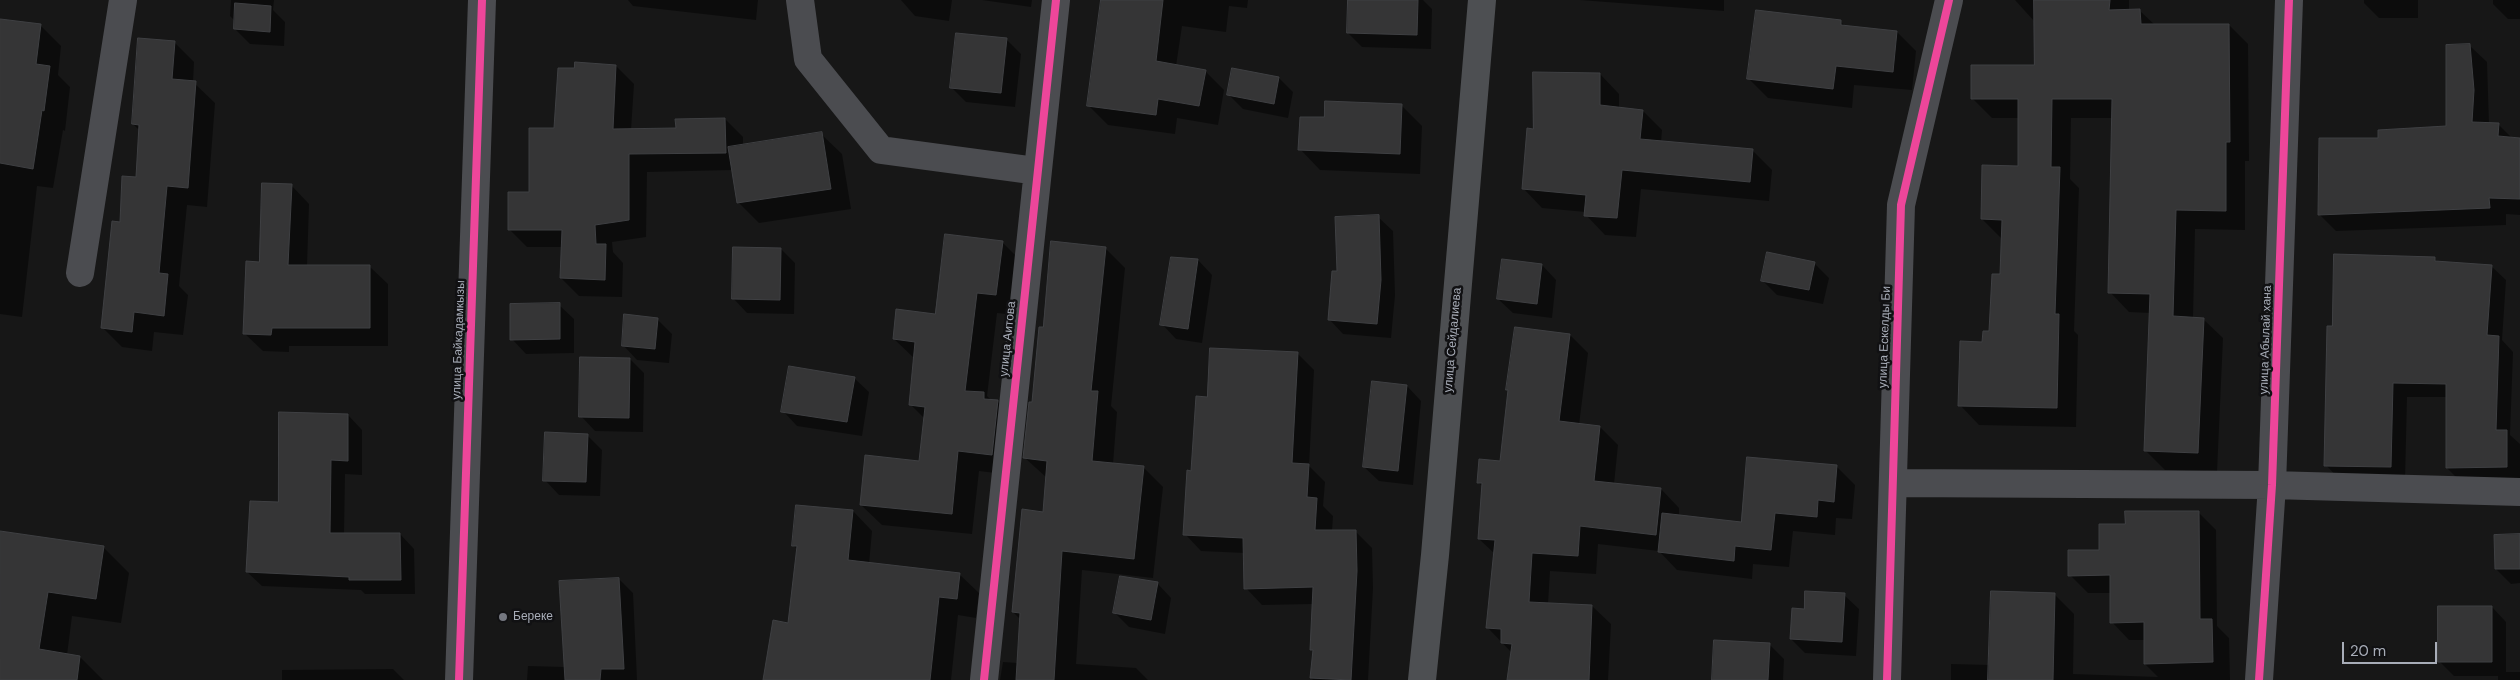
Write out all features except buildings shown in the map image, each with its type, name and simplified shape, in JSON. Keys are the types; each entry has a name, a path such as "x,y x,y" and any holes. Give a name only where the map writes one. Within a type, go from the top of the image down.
{"main road":[{"name":"улица Сейдалиева","path":"1422,680 1435,555 1482,0"}],"street":[{"path":"80,273 123,0"},
{"name":"улица Байкадамкызы","path":"459,680 482,0"},
{"path":"800,0 808,59 881,150 1037,171"},
{"name":"улица Аитова","path":"984,680 1056,0"},
{"name":"улица Ескелды Би","path":"1887,680 1901,205 1949,0"},
{"name":"улица Абылай хана","path":"2259,680 2272,485 2289,0"},
{"path":"1893,483 2272,485 2520,492"}],"cycle path":[{"path":"459,680 482,0"},
{"path":"984,680 1056,0"},
{"path":"1887,680 1901,205 1949,0"},
{"path":"2259,680 2272,485 2289,0"}],"place":[{"name":"Береке","path":"503,617"}]}
